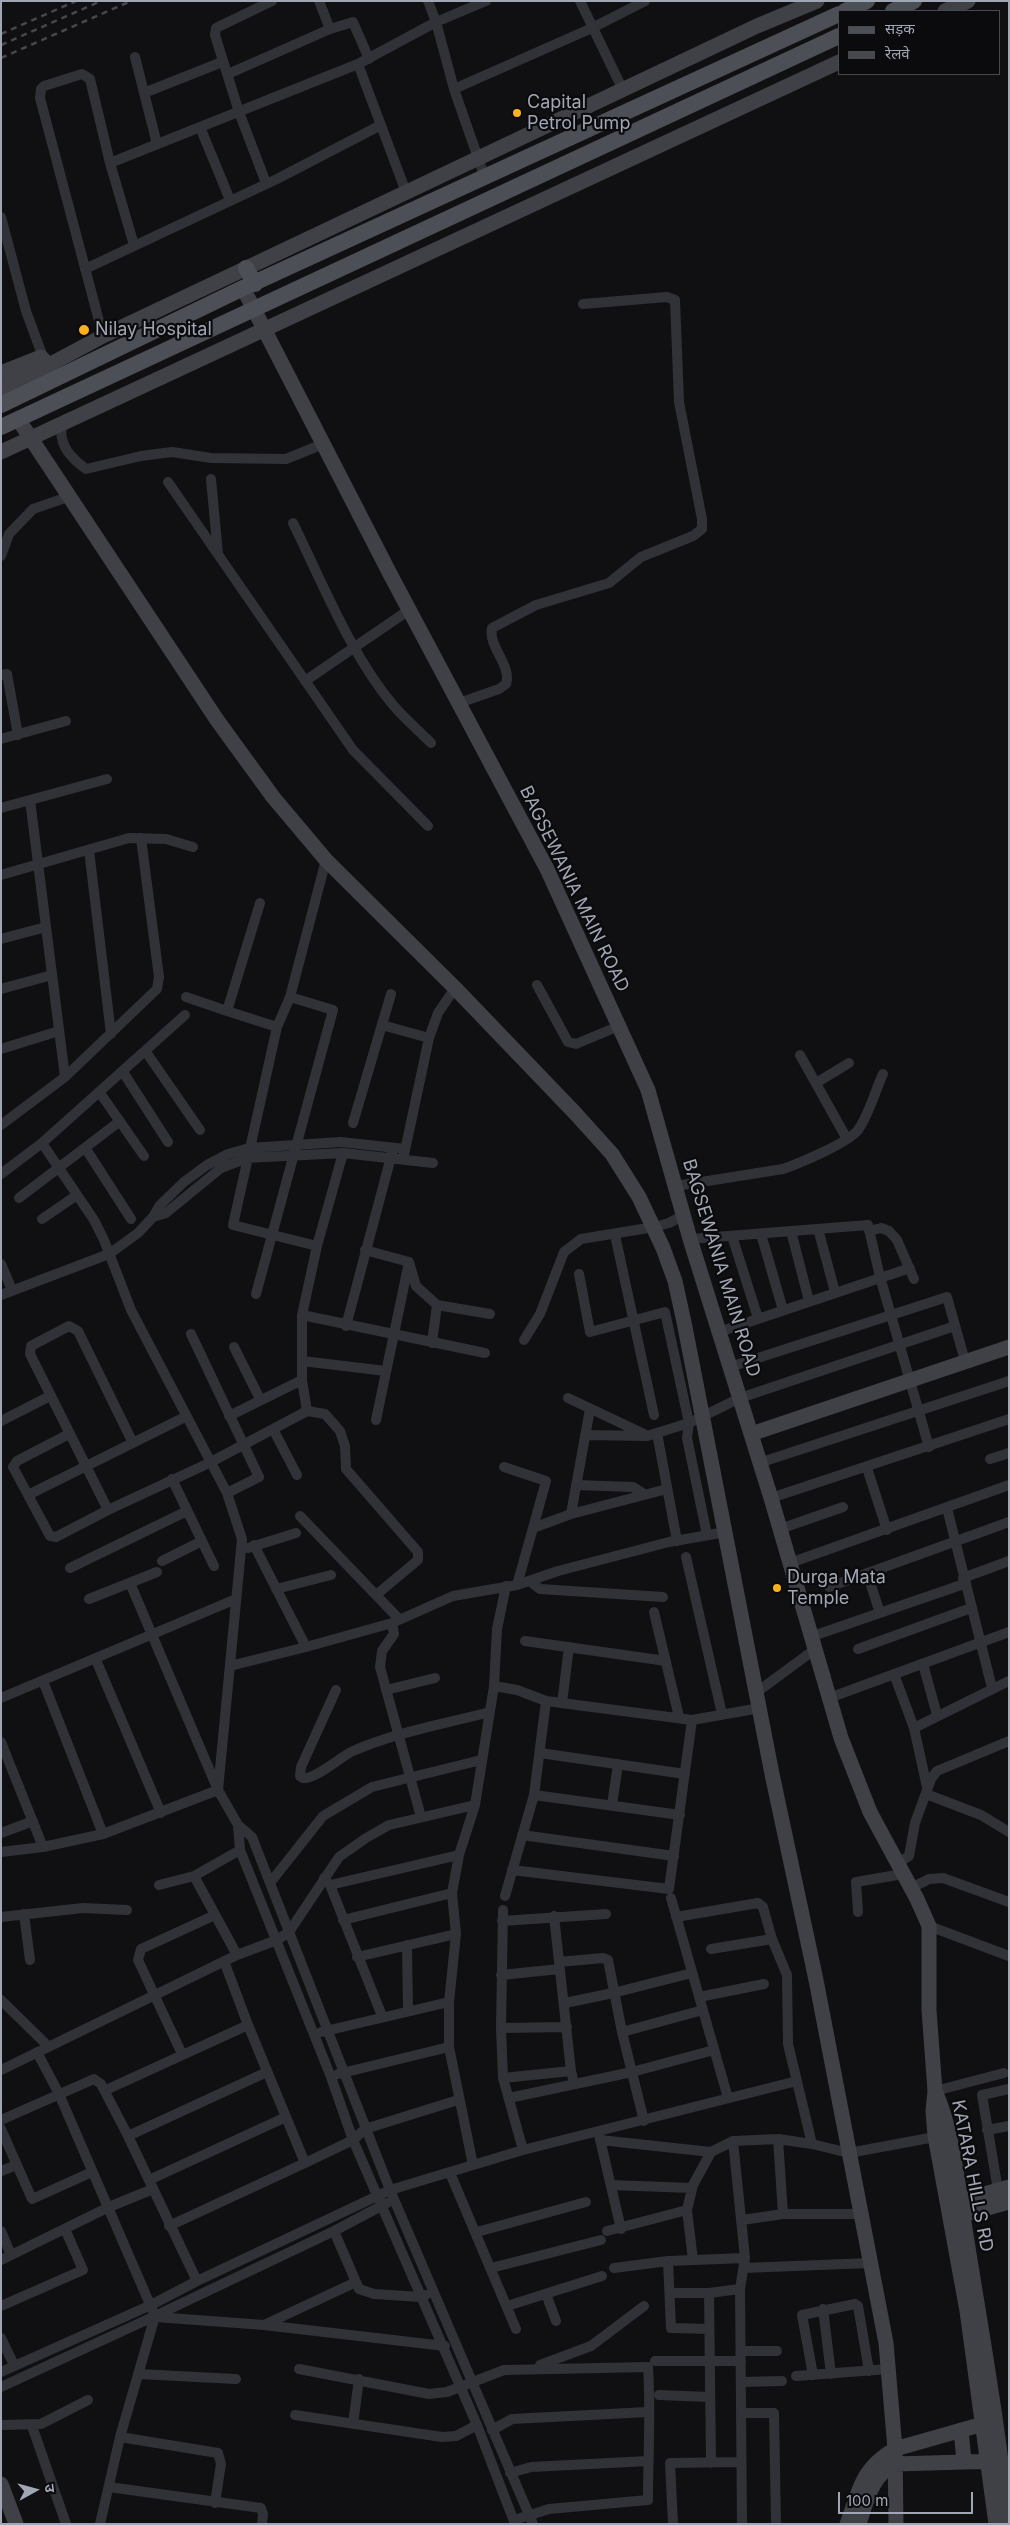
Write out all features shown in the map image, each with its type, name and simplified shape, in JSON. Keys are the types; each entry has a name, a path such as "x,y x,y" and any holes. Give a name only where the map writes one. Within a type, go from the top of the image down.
{"main road":[{"path":"847,10 867,1"},
{"path":"895,10 914,1"},
{"path":"1,405 49,367 249,286 838,14"},
{"path":"1,427 838,36"},
{"path":"246,268 249,286"}],"street":[{"path":"266,183 239,112 215,35 216,28 272,1"},
{"path":"319,1 330,29"},
{"path":"428,1 436,22 454,89 486,178"},
{"path":"110,163 358,64 436,22 486,1"},
{"path":"580,1 623,90"},
{"path":"454,89 592,28 644,1"},
{"path":"1,390 49,367 103,336 406,192 480,159 757,26 817,1"},
{"path":"948,10 968,1"},
{"path":"228,74 330,29 354,22 369,59"},
{"path":"135,57 157,144"},
{"path":"144,93 222,62"},
{"path":"1,452 838,62"},
{"path":"358,64 406,192"},
{"path":"103,336 40,98 40,90 44,86 74,75 82,74 90,79 110,163 134,245"},
{"path":"85,270 381,125"},
{"path":"200,127 230,200"},
{"path":"1,217 26,311 49,367"},
{"path":"56,427 62,445 75,461 86,470 141,456 172,452 211,458 286,459 323,444 253,309 249,286"},
{"path":"459,702 499,689 506,684 507,675 491,636 494,625 514,618 536,605 609,583 641,557 694,536 702,529 702,519 678,392 675,300 667,297 583,304"},
{"path":"1,373 49,367"},
{"path":"18,419 34,438 68,497 260,780 326,860 455,988 606,1146 662,1225 675,1281 696,1420 687,1438 707,1535"},
{"name":"BAGSEWANIA MAIN ROAD","path":"323,444 566,905 648,1090 690,1239 780,1529 812,1644 841,1738 870,1812 901,1868 929,1926 929,2010 935,2091"},
{"path":"211,480 218,555"},
{"path":"168,482 353,750 428,826"},
{"path":"1,556 9,534 33,508 68,497"},
{"path":"293,523 355,646 392,704 431,743"},
{"path":"306,681 409,610"},
{"path":"1,675 7,674 18,734"},
{"path":"1,739 66,721"},
{"path":"1,808 106,779"},
{"path":"30,800 65,1077"},
{"path":"1,874 129,838 166,839 193,847"},
{"path":"1,1125 65,1077 154,993 159,983 141,838"},
{"path":"89,850 111,1034"},
{"path":"317,1246 233,1225 277,1027 290,996 326,860"},
{"path":"227,1011 260,903"},
{"path":"1,939 46,927"},
{"path":"1,989 52,975"},
{"path":"537,985 568,1042 576,1044 619,1026"},
{"path":"403,1160 429,1038 438,1013 455,988"},
{"path":"354,1123 391,994"},
{"path":"256,1294 333,1010 290,996"},
{"path":"186,997 277,1027"},
{"path":"1,1174 42,1143 100,1093 185,1015"},
{"path":"382,1025 429,1038"},
{"path":"1,1050 59,1032"},
{"path":"146,1052 200,1130"},
{"path":"800,1055 847,1138"},
{"path":"816,1083 849,1063"},
{"path":"123,1072 168,1142"},
{"path":"676,1186 783,1169 800,1163 847,1138 860,1126 883,1074"},
{"path":"100,1093 144,1156"},
{"path":"19,1198 86,1149 120,1121"},
{"path":"1,1295 109,1254 132,1238 153,1217 166,1213 221,1168 248,1153 294,1150 357,1142 405,1149"},
{"path":"42,1143 94,1220 131,1310 185,1417 227,1494 242,1539 218,1790"},
{"path":"346,1326 393,1147"},
{"path":"86,1149 130,1218"},
{"path":"294,1150 343,1153 433,1163"},
{"path":"307,1411 302,1380 302,1315 317,1246 343,1153"},
{"path":"42,1219 77,1195"},
{"path":"524,1340 540,1314 564,1252 581,1239 615,1235 662,1225 684,1215"},
{"path":"690,1239 868,1225 880,1277 930,1447"},
{"path":"869,1231 881,1228 889,1231 897,1240 914,1279"},
{"path":"818,1229 835,1292"},
{"path":"790,1231 809,1301"},
{"path":"761,1234 783,1310"},
{"path":"615,1235 654,1415"},
{"path":"732,1236 758,1318"},
{"path":"366,1250 409,1262"},
{"path":"409,1262 416,1286 437,1304 490,1314"},
{"path":"376,1420 409,1262"},
{"path":"1,1264 12,1290"},
{"path":"719,1332 910,1268"},
{"path":"579,1274 590,1332 664,1312 696,1420 726,1532 756,1692 816,1980 859,2151 860,2214 889,2369 895,2449 870,2494 859,2524"},
{"path":"730,1367 947,1297 965,1361"},
{"path":"432,1343 437,1304"},
{"path":"302,1315 346,1326 485,1353"},
{"path":"108,1510 50,1396 29,1349 31,1346 69,1326 74,1328 133,1443"},
{"path":"585,1435 652,1435 696,1420 740,1398 955,1326"},
{"path":"191,1334 243,1446 260,1477 227,1494"},
{"path":"234,1346 260,1399"},
{"path":"751,1434 1009,1347"},
{"path":"302,1361 386,1371"},
{"path":"229,1416 260,1399 302,1380"},
{"path":"759,1463 1009,1381"},
{"path":"1,1421 50,1396"},
{"path":"568,1398 652,1435"},
{"path":"571,1514 590,1409"},
{"path":"69,1434 17,1461 13,1467 50,1536 56,1537 108,1510 243,1446 307,1411 325,1414 335,1423 345,1446 346,1469 418,1552 418,1560 376,1595"},
{"path":"28,1495 185,1417"},
{"path":"770,1498 867,1468 1009,1419"},
{"path":"273,1429 297,1475"},
{"path":"652,1435 677,1540"},
{"path":"990,1459 1009,1452"},
{"path":"504,1468 546,1481 517,1585"},
{"path":"867,1468 887,1530"},
{"path":"172,1479 214,1566"},
{"path":"576,1485 633,1487 644,1494"},
{"path":"790,1563 1009,1485"},
{"path":"533,1528 571,1514 666,1489"},
{"path":"780,1529 843,1507"},
{"path":"947,1508 992,1688"},
{"path":"70,1568 187,1511"},
{"path":"300,1516 384,1603 394,1620 394,1634 382,1651 380,1660 386,1690 400,1735 421,1817"},
{"path":"829,1586 1009,1522"},
{"path":"230,1666 306,1647 373,1627 453,1596 517,1585 558,1571 677,1540 726,1532"},
{"path":"241,1552 254,1545 296,1533"},
{"path":"162,1561 202,1541"},
{"path":"254,1545 306,1647"},
{"path":"686,1557 722,1714"},
{"path":"756,1692 812,1644 880,1613 964,1581 1009,1561"},
{"path":"558,1571 559,1590"},
{"path":"89,1599 157,1572"},
{"path":"867,1573 880,1613"},
{"path":"276,1589 331,1575"},
{"path":"530,1581 540,1589 663,1598"},
{"path":"130,1583 218,1790 237,1822 252,1837 365,2129 454,2344 531,2519"},
{"path":"473,2165 458,2100 449,2048 449,2002 456,1934 452,1893 459,1855 475,1805 494,1686 497,1629 506,1586"},
{"path":"1,1698 96,1660 236,1599"},
{"path":"858,1649 971,1608"},
{"path":"654,1612 679,1717"},
{"path":"829,1698 1009,1632"},
{"path":"525,1641 666,1661"},
{"path":"562,1703 569,1647"},
{"path":"96,1660 161,1813"},
{"path":"923,1664 937,1715"},
{"path":"894,1674 914,1728 927,1791"},
{"path":"386,1690 435,1678"},
{"path":"43,1681 103,1834"},
{"path":"914,1728 1009,1681"},
{"path":"494,1686 517,1690 546,1701 692,1720 760,1708"},
{"path":"336,1690 301,1767 300,1776 303,1778 312,1777 341,1756 354,1751 400,1735 490,1712"},
{"path":"504,1896 534,1795 546,1701"},
{"path":"512,1870 666,1890 670,1887 692,1720"},
{"path":"858,1912 856,1882 901,1868 910,1854 914,1822 937,1771 1009,1741"},
{"path":"1,1742 5,1764 43,1847"},
{"path":"540,1753 685,1774"},
{"path":"270,1883 323,1816 372,1786 481,1760"},
{"path":"612,1805 618,1764"},
{"path":"1,1852 43,1847 103,1834 218,1790"},
{"path":"927,1791 981,1815 1009,1832"},
{"path":"534,1795 680,1815"},
{"path":"3,2066 49,2047 237,1955 277,1940 289,1932 327,1882 339,1858 366,1838 389,1825 475,1805"},
{"path":"1,1833 32,1821"},
{"path":"237,1822 240,1850 331,2077 353,2140 421,2296 441,2347 460,2387 477,2426 514,2522 531,2519 549,2510 648,2500 648,2412 650,2394 648,2367 504,2370 460,2387 430,2394 299,2369"},
{"path":"522,1836 674,1856"},
{"path":"159,1885 194,1876 240,1850"},
{"path":"327,1882 459,1855"},
{"path":"194,1876 237,1955"},
{"path":"911,1888 936,1877 1009,1902"},
{"path":"327,1882 382,2016"},
{"path":"342,1920 452,1893"},
{"path":"671,1898 728,2098"},
{"path":"676,1917 760,1904 764,1907 772,1939 787,1975 788,2044 812,2144"},
{"path":"1,1917 83,1908 127,1910"},
{"path":"24,1914 30,1960"},
{"path":"522,2150 503,2078 501,1975 503,1915 606,1914"},
{"path":"182,2054 138,1960 141,1949 215,1915"},
{"path":"554,1916 574,2083"},
{"path":"929,1926 1009,1956"},
{"path":"357,1957 456,1934"},
{"path":"711,1949 772,1939"},
{"path":"407,1945 408,2010"},
{"path":"501,1975 606,1958 644,2121"},
{"path":"224,1961 305,2164"},
{"path":"565,2003 692,1973"},
{"path":"699,1997 764,1984"},
{"path":"1,2000 49,2047"},
{"path":"314,2035 326,2030 382,2016 449,2002"},
{"path":"622,2032 703,2010"},
{"path":"106,2090 248,2025"},
{"path":"501,2028 567,2027"},
{"path":"331,2077 343,2072 449,2048"},
{"path":"508,2098 632,2072 714,2050"},
{"path":"37,2052 59,2094 155,2316 120,2437 100,2524"},
{"path":"503,2078 571,2070"},
{"path":"128,2136 267,2072"},
{"path":"935,2091 1004,2073"},
{"path":"1,2120 94,2079 106,2090 197,2281"},
{"path":"1,2372 151,2305 197,2281 410,2186 522,2150 599,2136 644,2121 797,2081"},
{"path":"955,2209 1003,2188 987,2130 982,2095 1009,2089"},
{"name":"KATARA HILLS RD","path":"935,2091 943,2109 942,2135 995,2461 1008,2524"},
{"path":"170,2226 305,2164 353,2140 365,2129 458,2100"},
{"path":"1,2260 286,2118"},
{"path":"987,2130 1009,2126"},
{"path":"1,2129 32,2199 92,2172"},
{"path":"599,2136 711,2152 733,2141 778,2139 859,2151 942,2135"},
{"path":"599,2136 621,2229"},
{"path":"778,2139 783,2214"},
{"path":"733,2141 745,2263 740,2289 742,2524"},
{"path":"694,2260 687,2210 692,2188 711,2152"},
{"path":"1,2171 17,2165"},
{"path":"450,2173 477,2232 516,2329"},
{"path":"611,2185 692,2188"},
{"path":"1,2387 334,2231 380,2200"},
{"path":"477,2232 586,2202"},
{"path":"955,2209 1009,2202"},
{"path":"491,2268 687,2210"},
{"path":"742,2220 783,2214 860,2214"},
{"path":"1,2306 83,2270 64,2229"},
{"path":"1,2231 12,2255"},
{"path":"334,2231 359,2289 374,2294 421,2296 433,2293"},
{"path":"614,2268 668,2260 745,2263 870,2263"},
{"path":"668,2260 670,2328 709,2329"},
{"path":"507,2306 602,2276"},
{"path":"264,2325 356,2282"},
{"path":"670,2293 709,2293 740,2289"},
{"path":"709,2293 711,2463"},
{"path":"546,2294 556,2321"},
{"path":"813,2375 802,2317 804,2314 823,2309 857,2305 869,2371"},
{"path":"528,2369 566,2357 591,2346 644,2306"},
{"path":"823,2309 831,2374"},
{"path":"155,2316 264,2325 441,2347 454,2344"},
{"path":"1,2338 14,2365"},
{"path":"655,2361 709,2362 777,2351"},
{"path":"796,2376 889,2369"},
{"path":"138,2374 236,2379"},
{"path":"353,2424 359,2379"},
{"path":"741,2382 782,2381"},
{"path":"659,2395 709,2397"},
{"path":"1,2425 32,2426 49,2421 88,2400"},
{"path":"492,2430 512,2419 648,2412"},
{"path":"742,2413 774,2413 776,2524"},
{"path":"295,2415 442,2437 456,2436 477,2426"},
{"path":"895,2449 989,2422"},
{"path":"32,2426 66,2524"},
{"path":"961,2430 964,2462"},
{"path":"120,2437 218,2453 220,2464 214,2503"},
{"path":"510,2473 531,2466 648,2461"},
{"path":"847,2524 864,2478 884,2466 995,2461"},
{"name":"KATARA HILLS RD","path":"995,2461 996,2524"},
{"path":"673,2524 670,2463 741,2462"},
{"path":"884,2466 896,2524"},
{"path":"1,2484 16,2524"},
{"path":"109,2487 261,2508 264,2514 262,2524"}],"railway":[{"path":"1,34 76,1"},
{"path":"1,45 101,1"},
{"path":"1,58 131,1"}],"place":[{"name":"Capital Petrol Pump","path":"517,113"},
{"name":"Nilay Hospital","path":"84,330"},
{"name":"Durga Mata Temple","path":"777,1588"}]}
